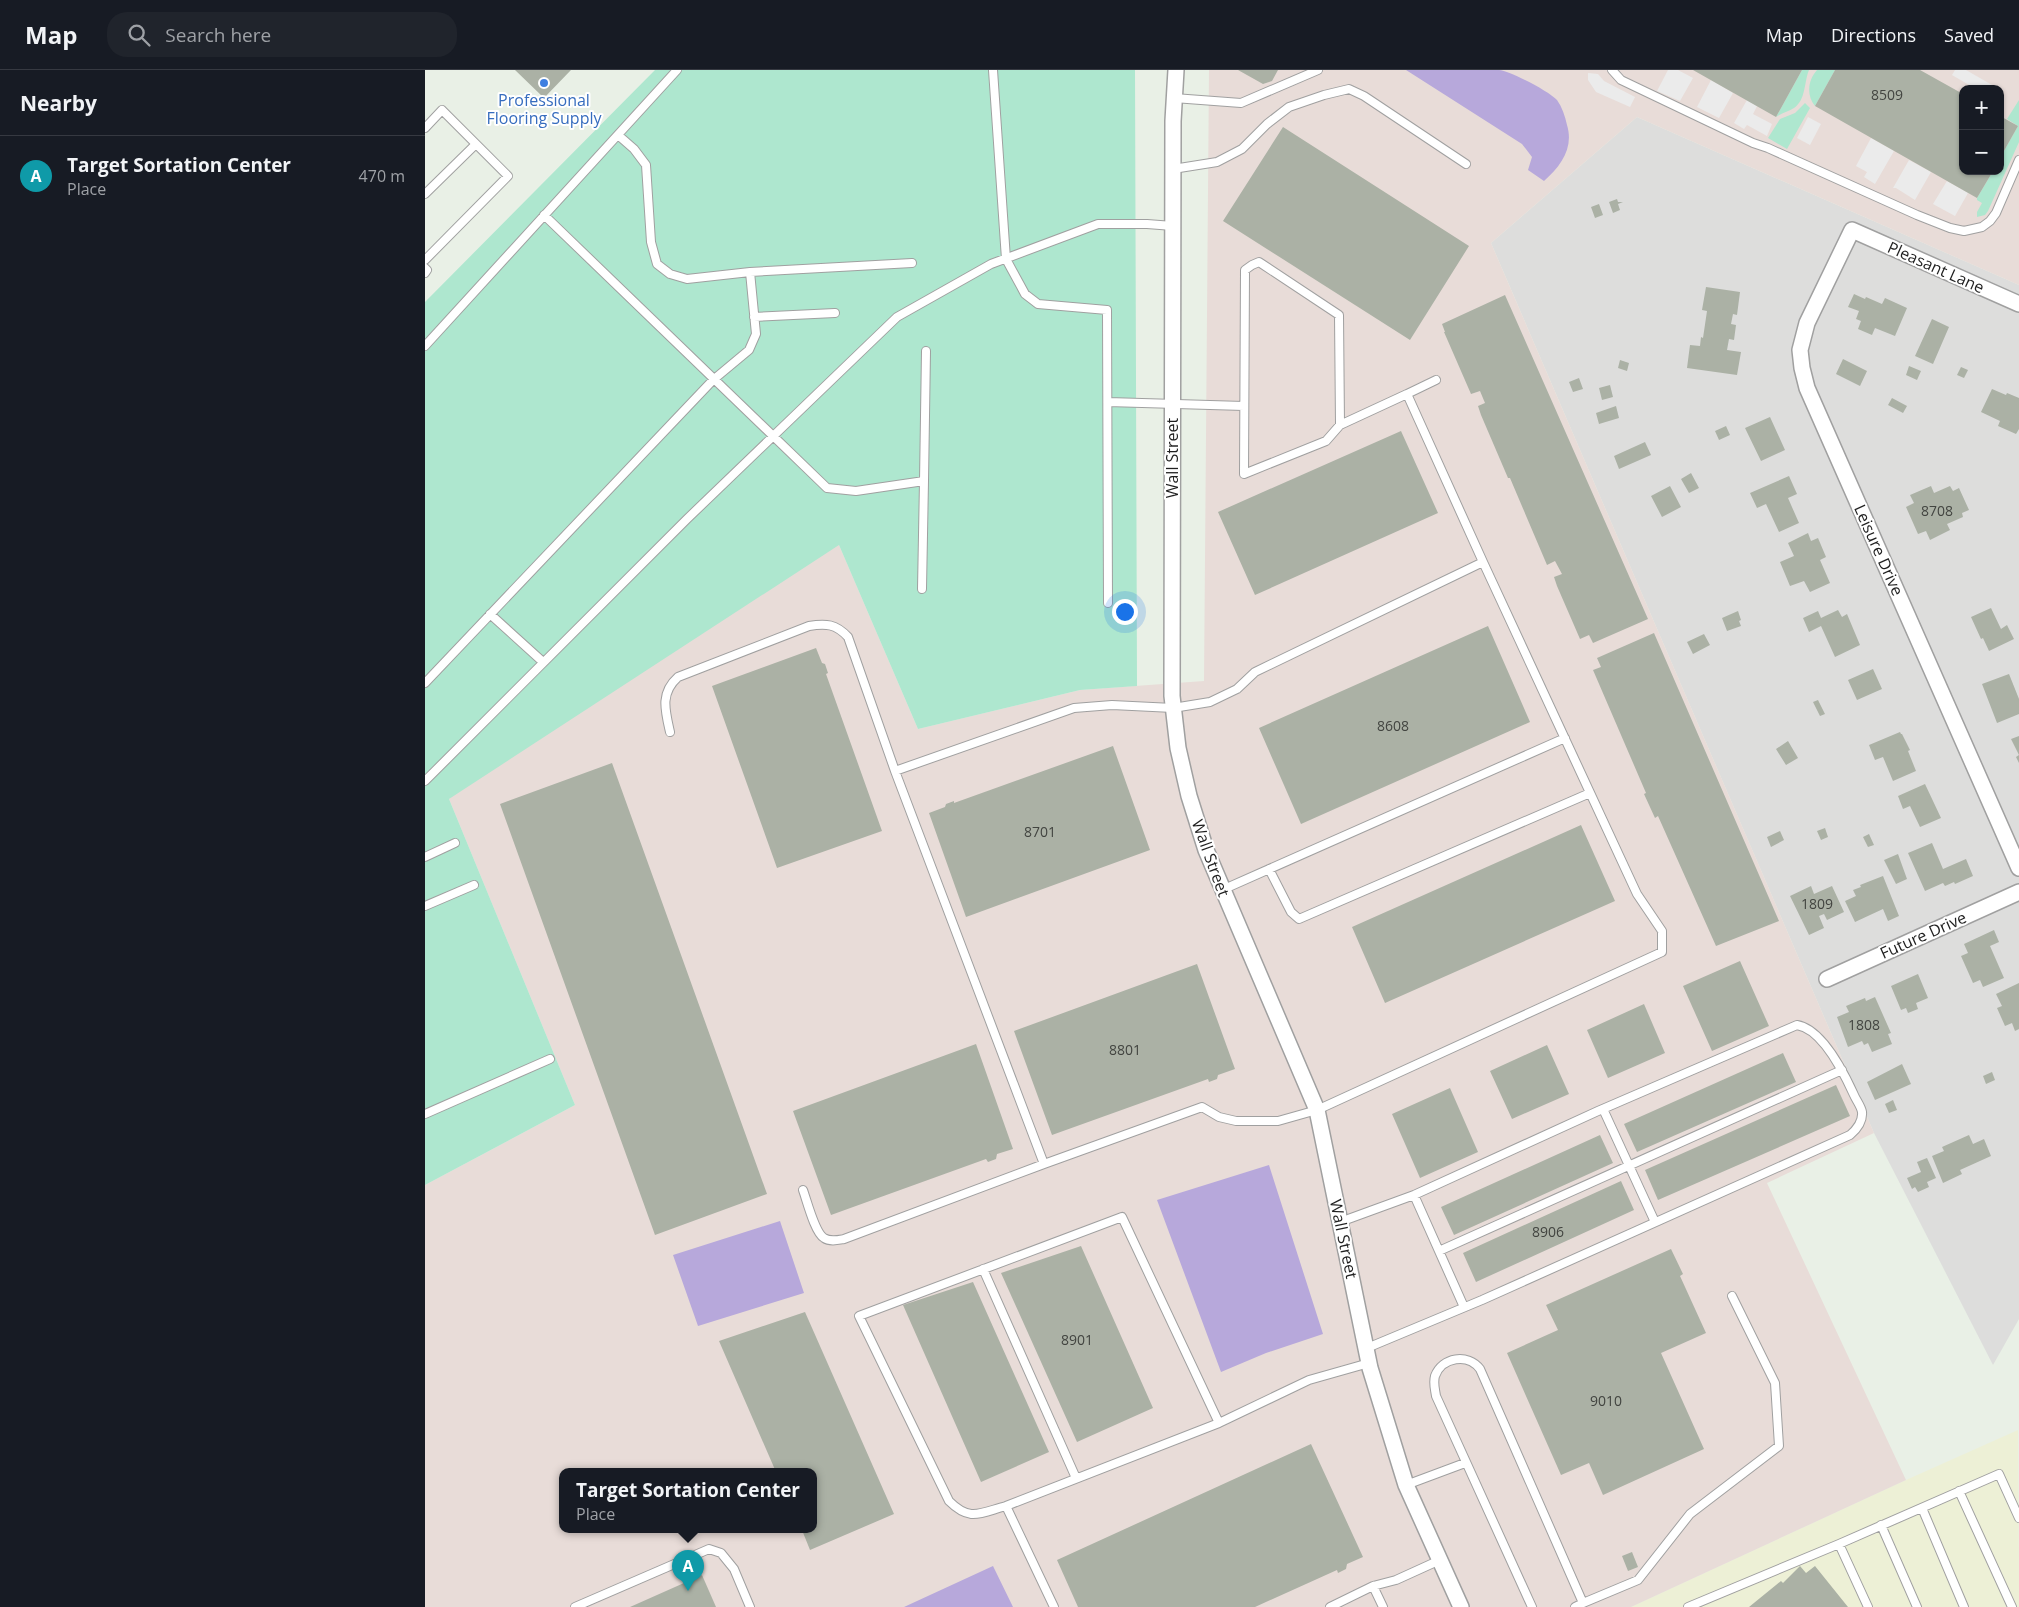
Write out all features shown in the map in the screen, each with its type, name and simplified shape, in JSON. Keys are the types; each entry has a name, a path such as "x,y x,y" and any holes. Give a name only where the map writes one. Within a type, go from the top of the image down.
{"street":[{"name":"Wall Street","path":"1176,70 1173,169 1172,696 1179,748 1189,796 1206,850 1317,1110 1368,1355 1406,1485 1461,1607"},
{"name":"Pleasant Lane","path":"1852,230 2019,304"},
{"name":"Leisure Drive","path":"1852,230 1807,323 1800,350 1807,388 2019,868"},
{"name":"Future Drive","path":"1827,979 2019,892"}],"lane":[{"path":"425,346 677,70"},
{"path":"993,70 1006,258 1025,294 1038,304 1107,310 1108,603"},
{"path":"1174,98 1241,103 1318,70"},
{"path":"1612,70 1621,80 1753,142 1917,215 1959,231 1973,230 1990,221 1996,213 2019,160"},
{"path":"1173,169 1217,162 1241,149 1267,124 1289,107 1349,89 1364,96 1466,164"},
{"path":"425,128 442,110 508,176 425,260"},
{"path":"618,135 646,165 651,242 657,264 670,274 687,279 749,272 912,263"},
{"path":"425,194 476,144"},
{"path":"544,215 827,488 856,491 923,481"},
{"path":"425,781 543,662 897,317 991,264 1097,224 1173,226"},
{"path":"1340,425 1339,315 1259,262 1252,265 1245,270 1244,474 1326,441 1340,425 1436,380"},
{"path":"425,268 427,270 425,273"},
{"path":"425,683 713,380 749,350 756,334 749,272"},
{"path":"754,316 835,313"},
{"path":"922,589 926,351"},
{"path":"803,1190 818,1233 824,1239 833,1241 844,1239 1202,1107 1219,1118 1236,1121 1278,1122 1317,1110 1662,952 1662,931 1637,894 1407,394"},
{"path":"1107,402 1244,406"},
{"path":"895,771 1074,708 1112,705 1173,708 1210,702 1237,689 1255,672 1483,562"},
{"path":"491,614 543,662"},
{"path":"669,732 664,697 667,690 678,677 809,626 831,625 841,629 848,637 895,771 1045,1164"},
{"path":"1222,890 1565,738"},
{"path":"1269,869 1291,912 1299,919 1590,793"},
{"path":"425,857 455,843"},
{"path":"425,906 474,886"},
{"path":"1219,1422 1122,1217 859,1316 949,1501 960,1512 975,1515 1006,1506 1219,1422 1368,1355 1464,1307 1850,1135 1861,1122 1862,1112 1830,1052 1804,1026 1797,1025 1603,1109 1413,1195 1340,1222"},
{"path":"425,1114 550,1059"},
{"path":"1439,1251 1841,1070"},
{"path":"1603,1109 1655,1222"},
{"path":"1413,1195 1464,1307"},
{"path":"983,1269 1077,1478"},
{"path":"1575,1607 1638,1580 1690,1514 1779,1446 1775,1383 1732,1296"},
{"path":"1532,1607 1436,1396 1434,1386 1439,1370 1451,1361 1465,1358 1471,1360 1480,1369 1583,1603"},
{"path":"1406,1485 1465,1463"},
{"path":"1688,1607 1999,1474 2019,1518"},
{"path":"1959,1492 2012,1607"},
{"path":"1006,1506 1054,1607"},
{"path":"1922,1508 1964,1607"},
{"path":"1881,1525 1917,1607"},
{"path":"1839,1544 1869,1607"},
{"path":"575,1607 709,1549 721,1552 734,1569 750,1607"},
{"path":"1330,1607 1373,1586 1396,1580 1441,1560"},
{"path":"1373,1586 1383,1607"}],"shaded area":[{"path":"1209,70 2019,70 2019,285 1637,117 1491,243 1874,1133 1767,1183 1906,1480 1631,1607 425,1607 425,1185 575,1105 449,799 769,486 839,545 918,729 1080,690 1204,681"},
{"path":"1406,70 1499,70 1512,74 1538,87 1557,100 1563,112 1569,133 1565,156 1544,181 1528,170 1532,157 1522,144"},
{"path":"1668,70 1678,70 1693,78 1680,101 1657,91"},
{"path":"1955,70 1966,70 1992,85 1969,85 1952,75"},
{"path":"1588,73 1598,74 1604,81 1635,97 1630,107 1596,92 1588,80"},
{"path":"1711,80 1733,93 1719,118 1697,107"},
{"path":"1747,100 1757,106 1753,114 1772,124 1767,136 1747,125 1744,129 1734,123"},
{"path":"1637,117 2019,285 2019,1319 1993,1365 1874,1133 1491,243"},
{"path":"1808,117 1821,124 1810,145 1797,138"},
{"path":"1871,138 1894,151 1875,184 1864,177 1867,172 1856,166"},
{"path":"1909,160 1931,172 1915,200 1893,188"},
{"path":"1947,181 1968,193 1955,216 1933,204"},
{"path":"1269,1165 1323,1334 1266,1353 1221,1372 1157,1200"},
{"path":"780,1221 804,1293 698,1326 673,1255"},
{"path":"2018,1430 2019,1607 1631,1607 1906,1480"},
{"path":"993,1566 1013,1607 904,1607"}],"green space":[{"path":"655,70 1135,70 1137,686 1080,690 918,729 839,545 449,799 575,1105 425,1185 425,302"},
{"path":"1802,70 1809,70 1801,100 1794,108 1776,117"},
{"path":"1817,70 1835,70 1815,106 1810,97 1809,88"},
{"path":"2019,100 2019,142 1988,211 1985,215 1977,217 1977,212 1982,203 1977,198 1991,175 2004,175 2004,151 2018,126 2007,119"},
{"path":"1805,103 1810,108 1787,149 1768,138 1780,119 1795,113"}],"building":[{"name":"Professional Flooring Supply","path":"515,70 571,70 544,98"},
{"path":"1238,70 1278,70 1272,81 1263,84"},
{"path":"1693,70 1802,70 1776,117"},
{"path":"1835,70 1920,70 1959,92 1959,175 1991,175 1977,198 1815,106"},
{"path":"2004,118 2018,126 2004,151"},
{"path":"1283,127 1469,246 1410,340 1223,221"},
{"path":"1617,199 1618,202 1623,202 1618,204 1620,210 1613,213 1609,202"},
{"path":"1599,204 1603,215 1595,218 1591,207"},
{"path":"1706,287 1740,292 1737,315 1733,314 1731,324 1736,325 1734,340 1729,339 1727,350 1741,352 1737,375 1687,368 1690,345 1700,346 1701,337 1703,338 1707,311 1702,310"},
{"path":"1854,294 1882,304 1885,298 1907,308 1895,336 1875,328 1872,335 1858,329 1861,321 1856,319 1859,311 1848,307"},
{"path":"1505,295 1648,619 1593,643 1589,635 1580,639 1554,577 1562,574 1555,561 1547,565 1481,415 1478,406 1485,403 1480,391 1471,394 1444,332 1442,324"},
{"path":"1932,319 1949,327 1933,364 1915,356"},
{"path":"1843,359 1867,371 1860,386 1836,374"},
{"path":"1620,360 1629,363 1627,371 1618,368"},
{"path":"1909,366 1921,371 1917,380 1906,375"},
{"path":"1961,367 1968,370 1964,378 1957,375"},
{"path":"1579,378 1583,389 1573,392 1569,382"},
{"path":"1610,385 1613,397 1602,400 1599,388"},
{"path":"1992,389 2019,398 2019,429 2016,434 1998,426 2000,421 1981,412"},
{"path":"1892,398 1907,406 1903,413 1888,405"},
{"path":"1616,406 1619,418 1599,424 1596,413"},
{"path":"1770,417 1785,450 1761,461 1745,428"},
{"path":"1726,426 1730,435 1719,440 1715,431"},
{"path":"1401,431 1438,513 1255,595 1218,512"},
{"path":"1645,442 1651,455 1619,469 1614,456"},
{"path":"1691,473 1699,488 1689,493 1681,479"},
{"path":"1789,476 1797,494 1788,498 1799,523 1779,532 1766,504 1757,508 1750,493"},
{"path":"1670,486 1681,507 1662,517 1651,496"},
{"path":"1931,486 1934,493 1950,486 1953,491 1959,488 1969,510 1962,513 1963,517 1947,524 1950,530 1930,540 1926,531 1918,534 1906,507 1914,503 1910,495"},
{"path":"1808,533 1811,541 1818,538 1826,557 1820,560 1830,583 1810,592 1804,581 1790,586 1780,562 1794,556 1788,543"},
{"path":"1991,608 2001,629 2007,625 2014,639 1989,651 1971,617"},
{"path":"1838,610 1842,617 1847,614 1860,645 1835,657 1821,626 1809,632 1803,618 1818,611 1821,618"},
{"path":"1738,611 1741,626 1727,631 1722,618"},
{"path":"1488,626 1530,722 1301,824 1259,728"},
{"path":"1654,633 1779,921 1716,946 1658,816 1655,818 1644,794 1646,793 1593,670 1601,667 1597,658"},
{"path":"1704,634 1710,645 1693,654 1687,642"},
{"path":"816,648 822,663 825,664 828,673 826,674 882,831 777,868 712,686"},
{"path":"1873,669 1882,689 1857,700 1848,680"},
{"path":"2009,674 2019,699 2019,714 1997,723 1982,684"},
{"path":"1818,700 1825,714 1820,716 1813,702"},
{"path":"1900,732 1910,750 1908,751 1916,771 1893,781 1883,757 1875,760 1869,745"},
{"path":"2019,736 2019,755 2011,739"},
{"path":"1788,741 1798,758 1786,765 1776,749"},
{"path":"1113,746 1150,850 966,917 929,813 945,807 946,804 954,801 954,803"},
{"path":"612,763 767,1194 655,1235 500,804"},
{"path":"1925,784 1941,818 1920,827 1910,806 1903,809 1898,796"},
{"path":"1581,825 1615,901 1385,1003 1352,927"},
{"path":"1825,828 1828,837 1821,840 1817,831"},
{"path":"1780,831 1784,840 1771,847 1767,837"},
{"path":"1869,834 1874,845 1868,847 1863,837"},
{"path":"1932,843 1943,869 1966,859 1973,876 1955,884 1954,882 1945,886 1943,883 1925,891 1908,853"},
{"path":"1898,854 1907,879 1896,884 1884,860"},
{"path":"1883,876 1899,916 1888,921 1883,909 1855,922 1845,901 1856,896 1853,890 1861,887 1860,885"},
{"path":"1811,886 1814,894 1832,886 1844,912 1827,920 1824,914 1819,916 1824,928 1809,935 1790,896"},
{"path":"1994,930 1999,942 1990,946 2004,978 1983,987 1980,980 1973,983 1961,956 1968,953 1964,944"},
{"path":"1740,961 1769,1026 1712,1051 1683,986"},
{"path":"1197,964 1235,1069 1218,1075 1217,1079 1209,1082 1208,1079 1052,1135 1014,1031"},
{"path":"1918,974 1928,998 1916,1003 1918,1009 1908,1013 1906,1008 1901,1010 1891,986"},
{"path":"2019,983 2019,1029 2015,1031 2012,1023 2005,1026 1997,1008 2002,1006 1996,994"},
{"path":"1875,997 1891,1033 1888,1034 1892,1044 1872,1052 1868,1043 1864,1045 1862,1041 1848,1047 1837,1017 1849,1012 1846,1006 1865,998 1866,1001"},
{"path":"1644,1004 1665,1053 1608,1078 1587,1030"},
{"path":"976,1044 1013,1149 997,1154 996,1159 988,1162 986,1159 831,1215 793,1111"},
{"path":"1547,1045 1569,1094 1512,1119 1490,1071"},
{"path":"1783,1053 1796,1082 1637,1152 1624,1124"},
{"path":"1902,1064 1911,1084 1875,1100 1867,1082"},
{"path":"1992,1072 1995,1080 1986,1084 1983,1076"},
{"path":"1836,1085 1850,1116 1658,1200 1645,1170"},
{"path":"1450,1088 1478,1152 1420,1178 1392,1114"},
{"path":"1893,1100 1897,1110 1889,1113 1885,1104"},
{"path":"1600,1135 1613,1163 1454,1235 1441,1207"},
{"path":"1969,1135 1973,1144 1984,1139 1991,1156 1960,1170 1962,1174 1943,1183 1932,1156 1944,1151 1942,1147"},
{"path":"1927,1158 1936,1178 1927,1182 1929,1187 1918,1192 1915,1187 1912,1189 1907,1178 1921,1172 1917,1162"},
{"path":"1621,1181 1634,1210 1476,1282 1463,1253"},
{"path":"1081,1246 1153,1408 1077,1442 1001,1273"},
{"path":"1671,1249 1683,1274 1680,1276 1706,1333 1661,1353 1704,1449 1603,1495 1589,1463 1561,1475 1507,1353 1558,1330 1546,1305"},
{"path":"973,1282 1049,1452 981,1482 903,1305"},
{"path":"805,1312 894,1514 810,1550 803,1533 817,1533 817,1468 774,1468 719,1341"},
{"path":"1311,1444 1363,1557 1347,1564 1346,1569 1338,1573 1337,1570 1255,1607 1078,1607 1057,1560"},
{"path":"1632,1552 1638,1567 1628,1571 1622,1556"},
{"path":"1800,1566 1806,1573 1815,1566 1848,1607 1749,1607 1781,1581 1783,1583"},
{"path":"702,1575 716,1607 630,1607"}],"place":[{"name":"Professional Flooring Supply","path":"544,83"},
{"name":"Target Sortation Center","path":"688,1591"}]}
